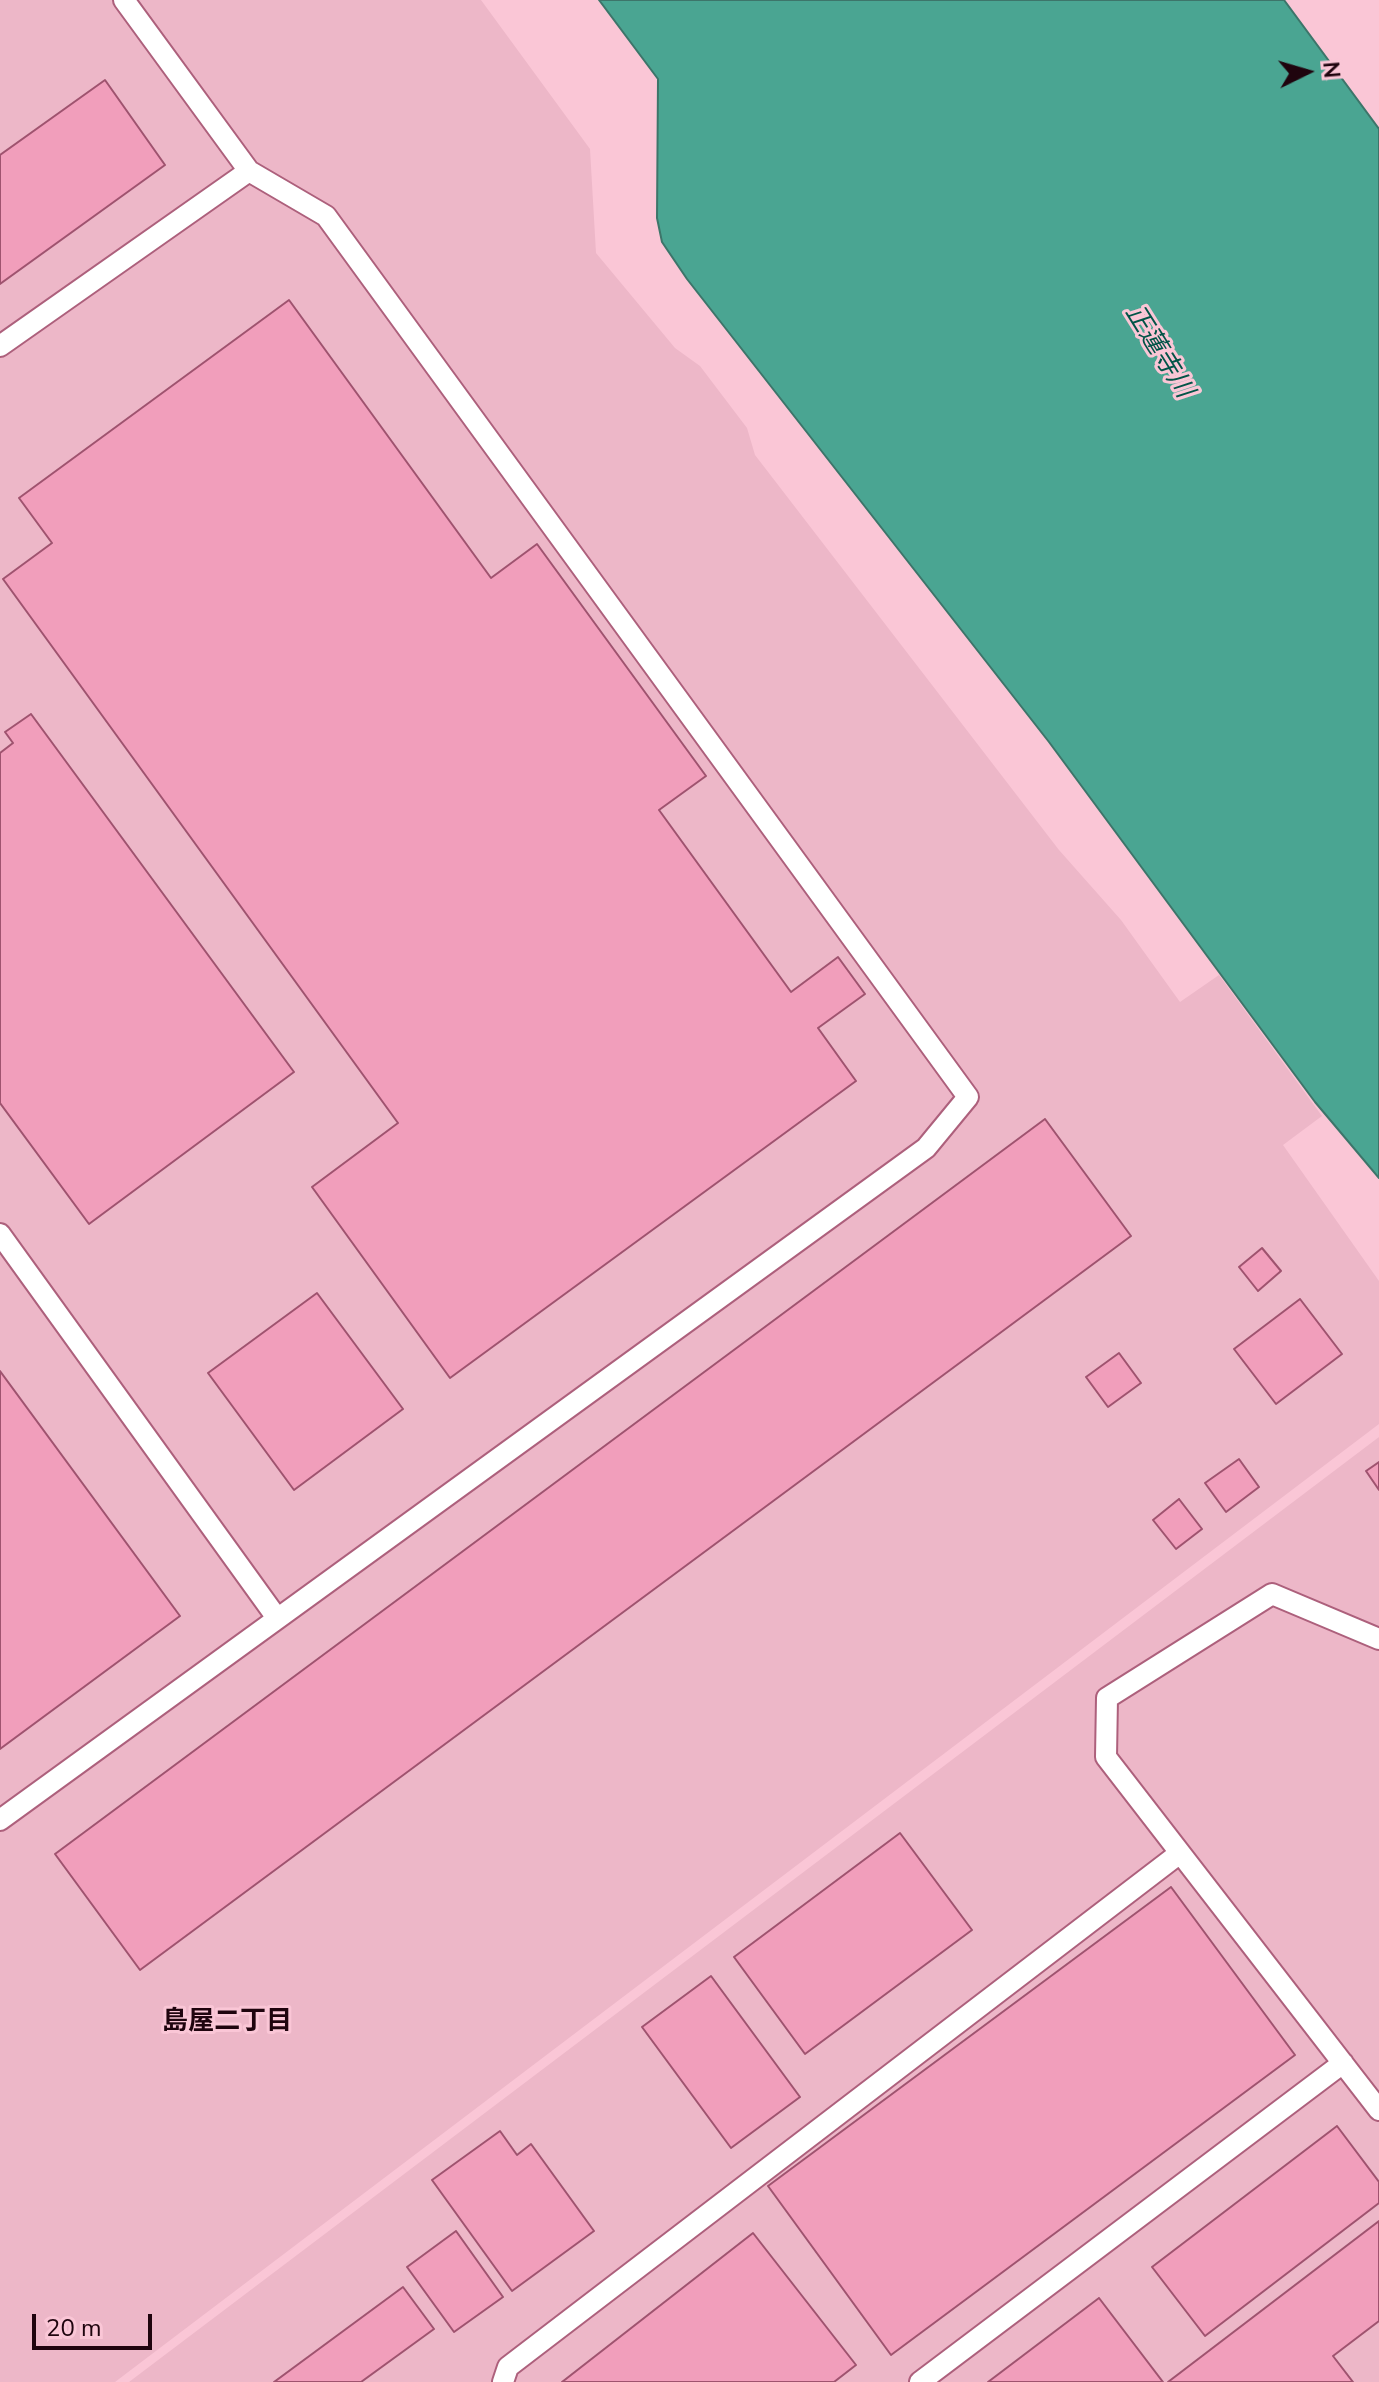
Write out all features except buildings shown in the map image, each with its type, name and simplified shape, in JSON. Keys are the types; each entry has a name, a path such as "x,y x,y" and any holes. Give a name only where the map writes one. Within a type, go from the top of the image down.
{"lane":[{"path":"0,1820 926,1148 968,1097 326,216 249,171 124,0"},
{"path":"0,346 249,171"},
{"path":"0,1234 277,1618"},
{"path":"1379,1639 1272,1594 1107,1698 1106,1757 1379,2110"},
{"path":"503,2382 508,2367 1180,1853"},
{"path":"920,2382 1343,2063"}],"shaded area":[{"path":"0,0 481,0 590,149 596,253 675,348 700,366 747,428 755,455 1059,850 1121,920 1180,1002 1219,975 1322,1116 1283,1145 1379,1281 1379,1424 115,2382 0,2382"},
{"path":"1379,1437 1379,2382 129,2382"}],"water":[{"name":"正蓮寺川","path":"599,0 1284,0 1379,129 1379,1178 1315,1102 1049,742 687,279 662,242 657,218 658,79"}],"district":[{"name":"島屋二丁目","path":"227,2023"}]}
